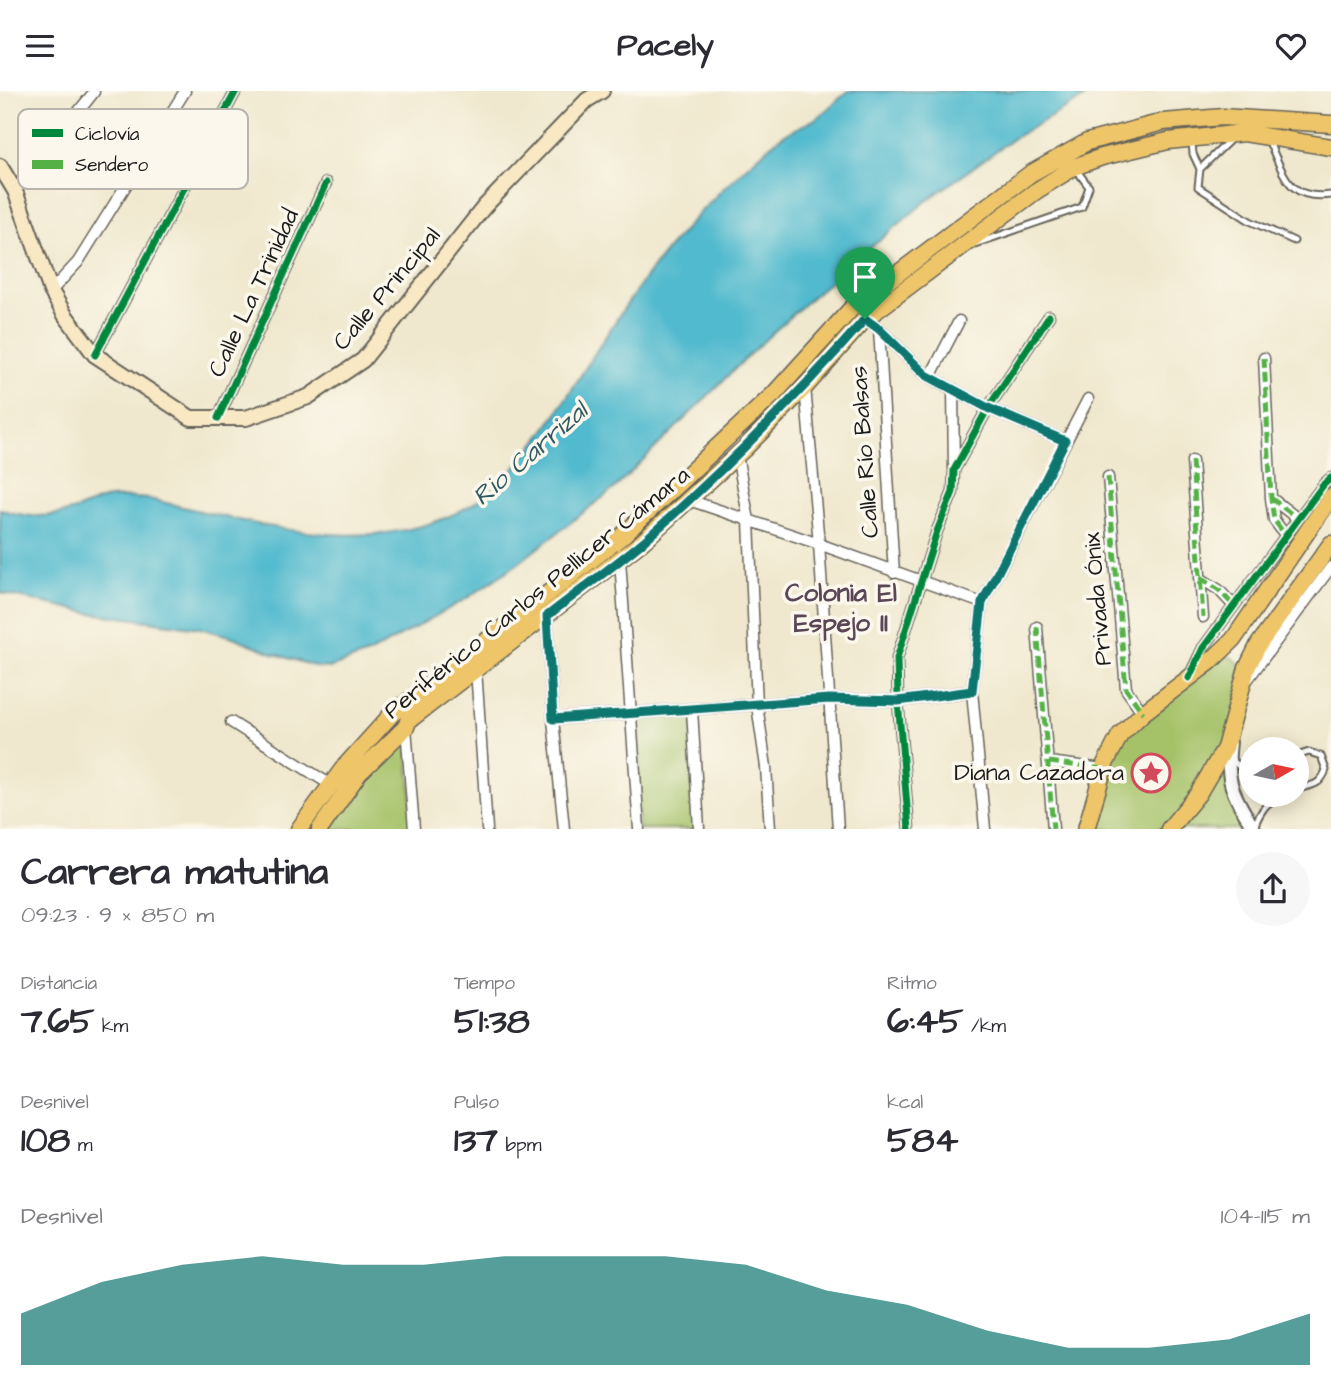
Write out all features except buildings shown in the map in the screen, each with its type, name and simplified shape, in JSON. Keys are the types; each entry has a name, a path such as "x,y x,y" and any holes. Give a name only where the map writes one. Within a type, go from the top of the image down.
{"main road":[{"name":"Calle Principal","path":"0,166 15,191 51,291 95,355 191,418 246,418 308,397 363,360 484,207 587,100 602,91"},
{"path":"1070,160 1087,142 1163,122 1223,117 1331,124"},
{"name":"Periférico Carlos Pellicer Cámara","path":"299,829 345,766 392,714 621,537 774,394 852,308 1030,174 1070,160 1102,157 1168,141 1234,134 1331,147"},
{"name":"Periférico Carlos Pellicer Cámara","path":"320,829 359,773 406,727 408,721 620,559 737,455 806,387 865,319 1036,191 1070,160"},
{"path":"1086,829 1103,769 1120,735 1143,713 1219,654 1240,632 1331,497"},
{"path":"1169,829 1210,776 1225,748 1244,682 1259,645 1331,544"},
{"path":"1219,654 1239,663 1244,682"}],"street":[{"path":"174,109 185,91"},
{"path":"226,109 236,91"},
{"path":"80,109 94,92"},
{"name":"Calle La Trinidad","path":"218,418 326,183"},
{"path":"15,191 18,187"},
{"path":"51,291 78,262 124,189"},
{"path":"95,355 184,189"},
{"path":"954,470 988,408 1049,316"},
{"path":"865,319 930,377 988,408 1065,441"},
{"path":"930,377 959,321"},
{"name":"Calle Río Balsas","path":"879,329 894,573"},
{"path":"1264,358 1271,498 1274,520 1286,536"},
{"path":"806,387 838,829"},
{"path":"909,829 897,658 937,531 953,492 953,389"},
{"path":"985,829 972,691 982,603 1088,399"},
{"path":"737,455 749,521 757,705 766,767 770,829"},
{"path":"1192,461 1203,617"},
{"name":"Privada Ónix","path":"1108,477 1126,689 1143,713"},
{"path":"1189,678 1203,648 1331,478"},
{"path":"1271,498 1298,519"},
{"path":"689,500 982,603"},
{"path":"620,559 639,829"},
{"path":"1244,682 1331,567"},
{"path":"1200,577 1219,590 1234,606"},
{"path":"547,616 553,719 564,829"},
{"path":"1037,627 1053,829"},
{"path":"476,669 488,829"},
{"path":"553,719 829,699 898,701 972,691"},
{"path":"692,709 699,829"},
{"path":"231,722 331,785"},
{"path":"1233,722 1229,757 1230,785 1254,828"},
{"path":"406,727 414,829"},
{"path":"1049,762 1103,769"}],"lane":[{"path":"1200,169 1229,144 1234,134"},
{"path":"1266,137 1290,185 1313,197 1331,195"},
{"path":"1192,138 1193,155 1200,169 1198,187 1250,221 1294,241"},
{"path":"956,251 1082,207 1089,187 1070,160"},
{"path":"1309,752 1321,756 1326,769 1322,779 1316,785 1309,786"},
{"path":"1229,757 1239,766"},
{"path":"1254,828 1262,807"}],"green space":[{"path":"1219,654 1232,658 1242,666 1228,767 1239,793 1239,807 1245,807 1254,829 1086,829 1116,742"},
{"path":"692,709 699,829 639,829 630,712"},
{"path":"406,727 414,829 320,829"}],"water":[{"name":"Rio Carrizal","path":"848,91 1102,91 1087,96 1014,138 925,202 813,296 754,350 615,488 516,565 466,599 368,654 329,668 317,667 200,628 90,613 0,593 0,509 18,514 47,516 75,510 105,499 138,498 275,527 362,535 404,530 445,518 483,497 514,469 532,448 643,281 688,226 725,187 778,139 819,116"}],"marked path":[{"path":"1264,358 1271,498 1274,520 1286,536"},
{"path":"1192,461 1203,617"},
{"path":"1108,477 1126,689 1143,713"},
{"path":"1271,498 1298,519"},
{"path":"1200,578 1219,590 1234,606"},
{"path":"1037,627 1053,829"},
{"path":"1049,762 1103,769"}],"cycle path":[{"path":"226,109 236,91"},
{"path":"218,418 326,183"},
{"path":"95,355 184,189"},
{"path":"909,829 897,658 937,531 953,492 954,470 988,408 1049,316"},
{"path":"1189,678 1203,648 1331,478"},
{"path":"553,719 829,699 898,701 972,691"}],"place":[{"name":"Diana Cazadora","path":"1151,773"}],"district":[{"name":"Colonia El Espejo II","path":"841,608"}],"route":[{"path":"865,319 879,329 926,375 988,408 1065,441 982,603 972,691 898,701 829,699 553,719 547,616 642,542 745,448 806,387 865,319"}]}
